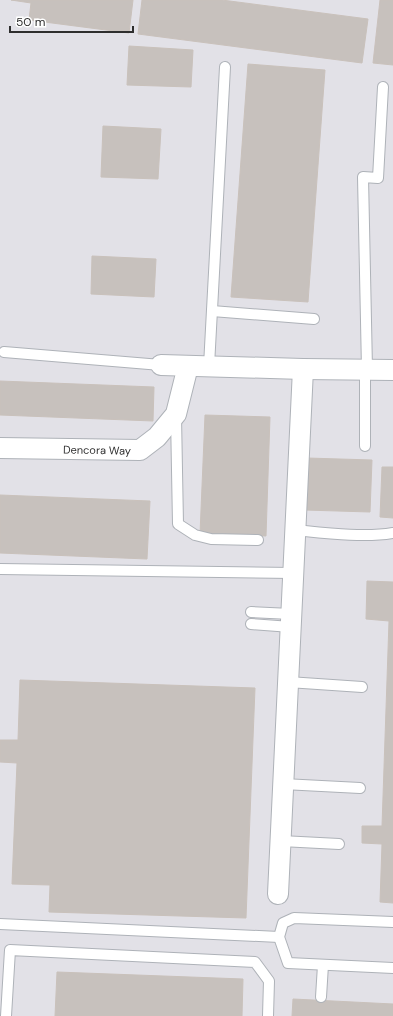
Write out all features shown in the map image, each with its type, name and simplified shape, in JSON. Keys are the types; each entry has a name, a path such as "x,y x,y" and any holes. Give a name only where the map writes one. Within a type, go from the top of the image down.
{"street":[{"path":"161,365 393,370"},
{"name":"Dencora Way","path":"0,448 140,450 157,436 176,414 188,366"},
{"path":"278,894 303,369"}],"lane":[{"path":"209,366 225,67"},
{"path":"365,446 365,379 367,369 363,178 378,178 384,87"},
{"path":"212,311 314,319"},
{"path":"4,352 161,365"},
{"path":"176,414 178,524 195,535 211,539 258,540"},
{"path":"295,530 328,534 383,535 393,533"},
{"path":"0,569 293,573"},
{"path":"251,612 291,620"},
{"path":"251,624 291,620"},
{"path":"288,682 362,687"},
{"path":"283,784 360,788"},
{"path":"281,841 339,844"},
{"path":"393,922 294,918 283,923 279,937 288,963 393,968"},
{"path":"0,924 279,937"},
{"path":"6,1016 10,950 255,962 269,981 268,1016"},
{"path":"321,997 323,964"}],"shaded area":[{"path":"0,0 393,0 393,1016 0,1016"}],"building":[{"path":"11,0 133,0 129,33 29,20 31,3"},
{"path":"142,0 222,0 368,19 362,63 138,34"},
{"path":"380,0 393,0 393,65 373,63"},
{"path":"129,46 193,50 191,87 127,85"},
{"path":"248,64 325,70 308,302 231,297"},
{"path":"103,126 161,129 158,179 101,177"},
{"path":"92,256 156,259 154,297 91,294"},
{"path":"0,381 154,387 153,421 0,415"},
{"path":"205,415 270,417 266,536 200,534"},
{"path":"307,458 372,460 370,512 305,510"},
{"path":"382,467 393,467 393,518 380,517"},
{"path":"0,495 150,501 147,559 0,553"},
{"path":"367,581 393,582 393,903 380,902 382,844 362,843 362,826 382,826 389,621 366,619"},
{"path":"20,680 255,688 246,918 49,912 50,885 12,884 17,763 0,762 0,740 18,740"},
{"path":"57,972 243,979 242,1016 55,1016"},
{"path":"293,999 393,1004 393,1016 292,1016"}]}
